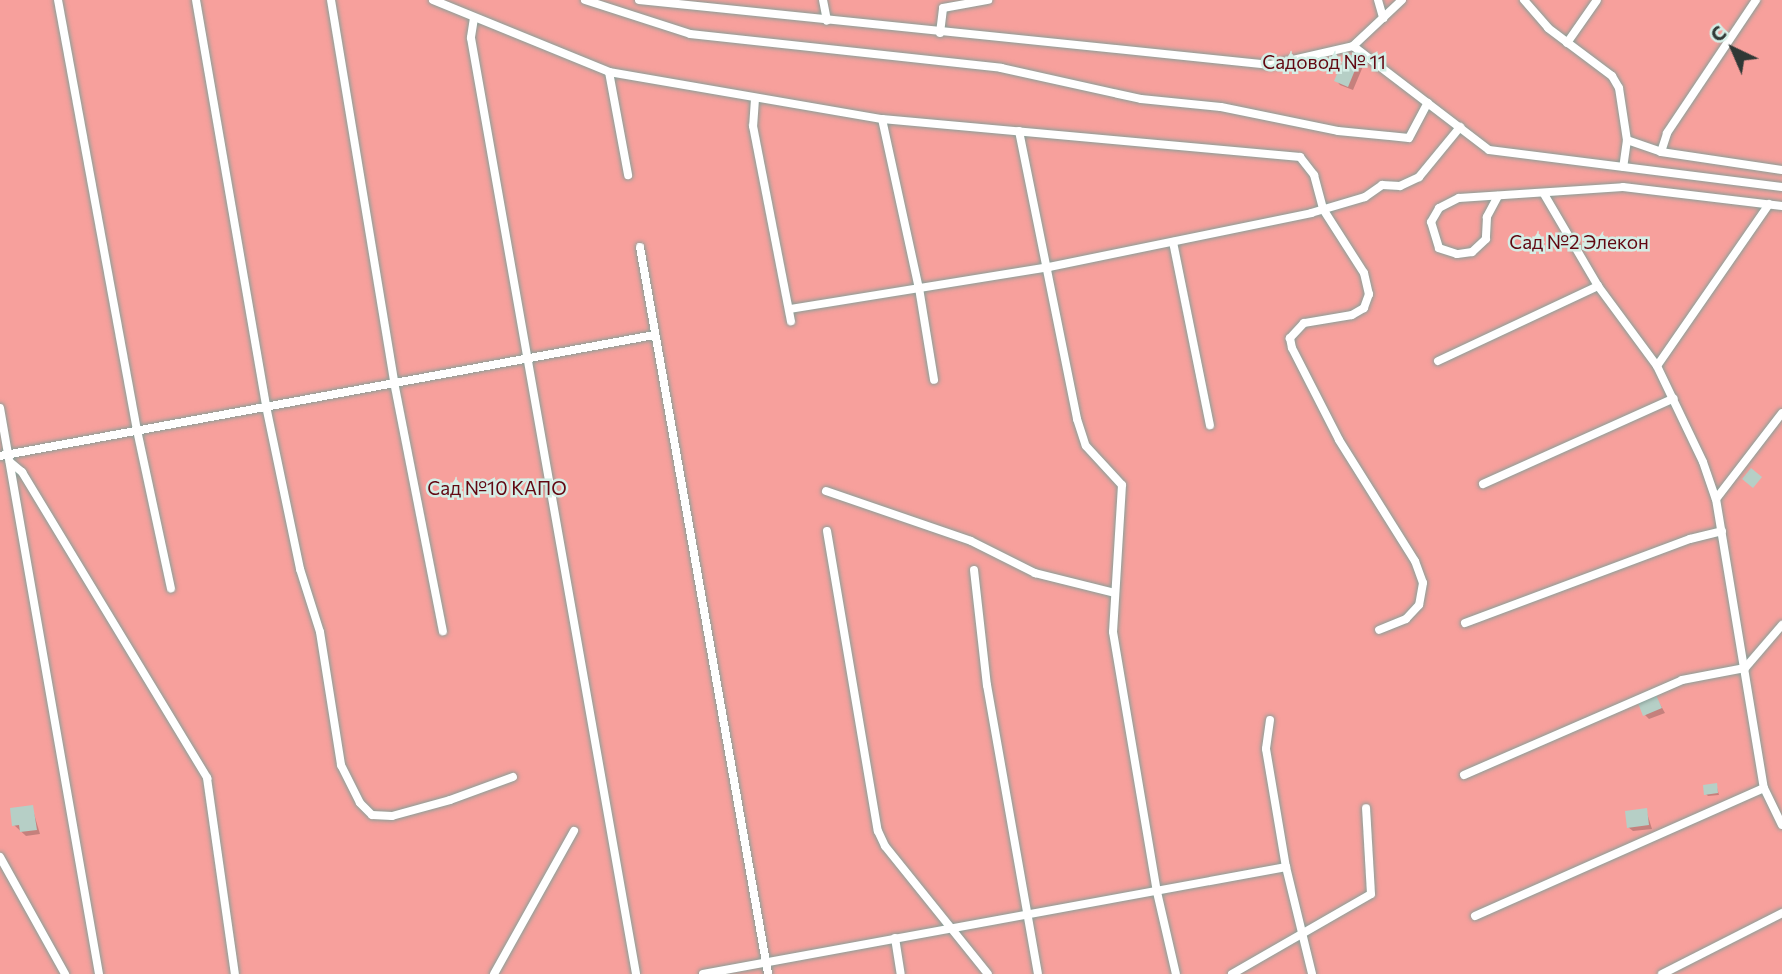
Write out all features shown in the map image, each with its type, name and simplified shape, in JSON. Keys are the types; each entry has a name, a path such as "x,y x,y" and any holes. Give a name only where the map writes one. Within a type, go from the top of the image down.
{"lane":[{"path":"58,0 137,430 171,587"},
{"path":"196,0 266,406 300,569 320,632 341,765 360,803 372,815 392,816 513,777"},
{"path":"331,0 394,382 443,631"},
{"path":"433,0 609,72 755,99 881,118 1300,157 1314,175 1323,209 1364,273 1369,293 1364,308 1352,315 1304,323 1290,338 1339,440 1415,561 1423,583 1419,606 1406,619 1379,630"},
{"path":"585,0 690,34 1001,68 1141,99 1221,107 1338,131 1409,138 1428,103"},
{"path":"639,0 827,22 1271,65 1353,46 1402,0"},
{"path":"823,0 827,22"},
{"path":"940,33 943,8 988,0"},
{"path":"1378,0 1383,18"},
{"path":"1524,0 1567,43 1612,76 1619,88 1627,140 1623,167"},
{"path":"1567,43 1597,0"},
{"path":"1661,152 1667,132 1756,0"},
{"path":"474,18 471,38 636,974"},
{"path":"1353,46 1489,150 1782,187"},
{"path":"609,72 628,175"},
{"path":"755,99 753,126 791,321"},
{"path":"881,118 919,288 934,380"},
{"path":"790,309 1049,267 1323,209 1364,197 1382,185 1399,186 1419,177 1460,127"},
{"path":"1019,131 1049,267 1077,419 1086,446 1122,485 1113,632 1157,892 1176,974"},
{"path":"1627,140 1661,152 1782,170"},
{"path":"1498,196 1488,217 1486,239 1472,252 1457,254 1439,248 1431,222 1439,208 1459,198 1498,196 1544,194 1575,187 1623,187 1782,206"},
{"path":"1544,194 1598,286 1657,366 1674,398 1716,499 1764,788 1782,825"},
{"path":"1657,366 1769,204"},
{"path":"1173,242 1210,425"},
{"path":"640,247 768,974"},
{"path":"1438,361 1598,286"},
{"path":"6,457 137,430 654,335"},
{"path":"1483,484 1674,398"},
{"path":"0,408 6,457 99,974"},
{"path":"1716,499 1782,413"},
{"path":"6,457 22,472 206,778 235,974"},
{"path":"827,491 971,541 1035,573 1115,593"},
{"path":"827,531 878,831 885,846 988,974"},
{"path":"1465,623 1722,531"},
{"path":"974,570 987,685 1038,974"},
{"path":"1464,775 1682,680 1745,668 1782,625"},
{"path":"1270,720 1266,748 1286,867 1312,974"},
{"path":"1475,916 1764,788"},
{"path":"1232,974 1371,894 1366,808"},
{"path":"494,974 574,831"},
{"path":"0,857 65,974"},
{"path":"703,974 1286,867"},
{"path":"1662,974 1782,913"},
{"path":"895,938 901,974"}],"green space":[{"name":"Сад №10 КАПО","path":"0,0 1782,0 1782,974 0,974"}],"building":[{"path":"1346,53 1360,58 1348,87 1334,81"},
{"path":"1751,468 1762,477 1753,488 1742,479"},
{"path":"1656,695 1662,708 1643,716 1638,703"},
{"path":"1717,783 1718,793 1704,795 1703,785"},
{"path":"33,805 37,830 20,832 19,825 12,826 10,808"},
{"path":"1647,808 1649,825 1627,828 1625,811"}],"park label":[{"name":"Садовод № 11","path":"1324,62"},
{"name":"Сад №2 Элекон","path":"1579,242"}]}
